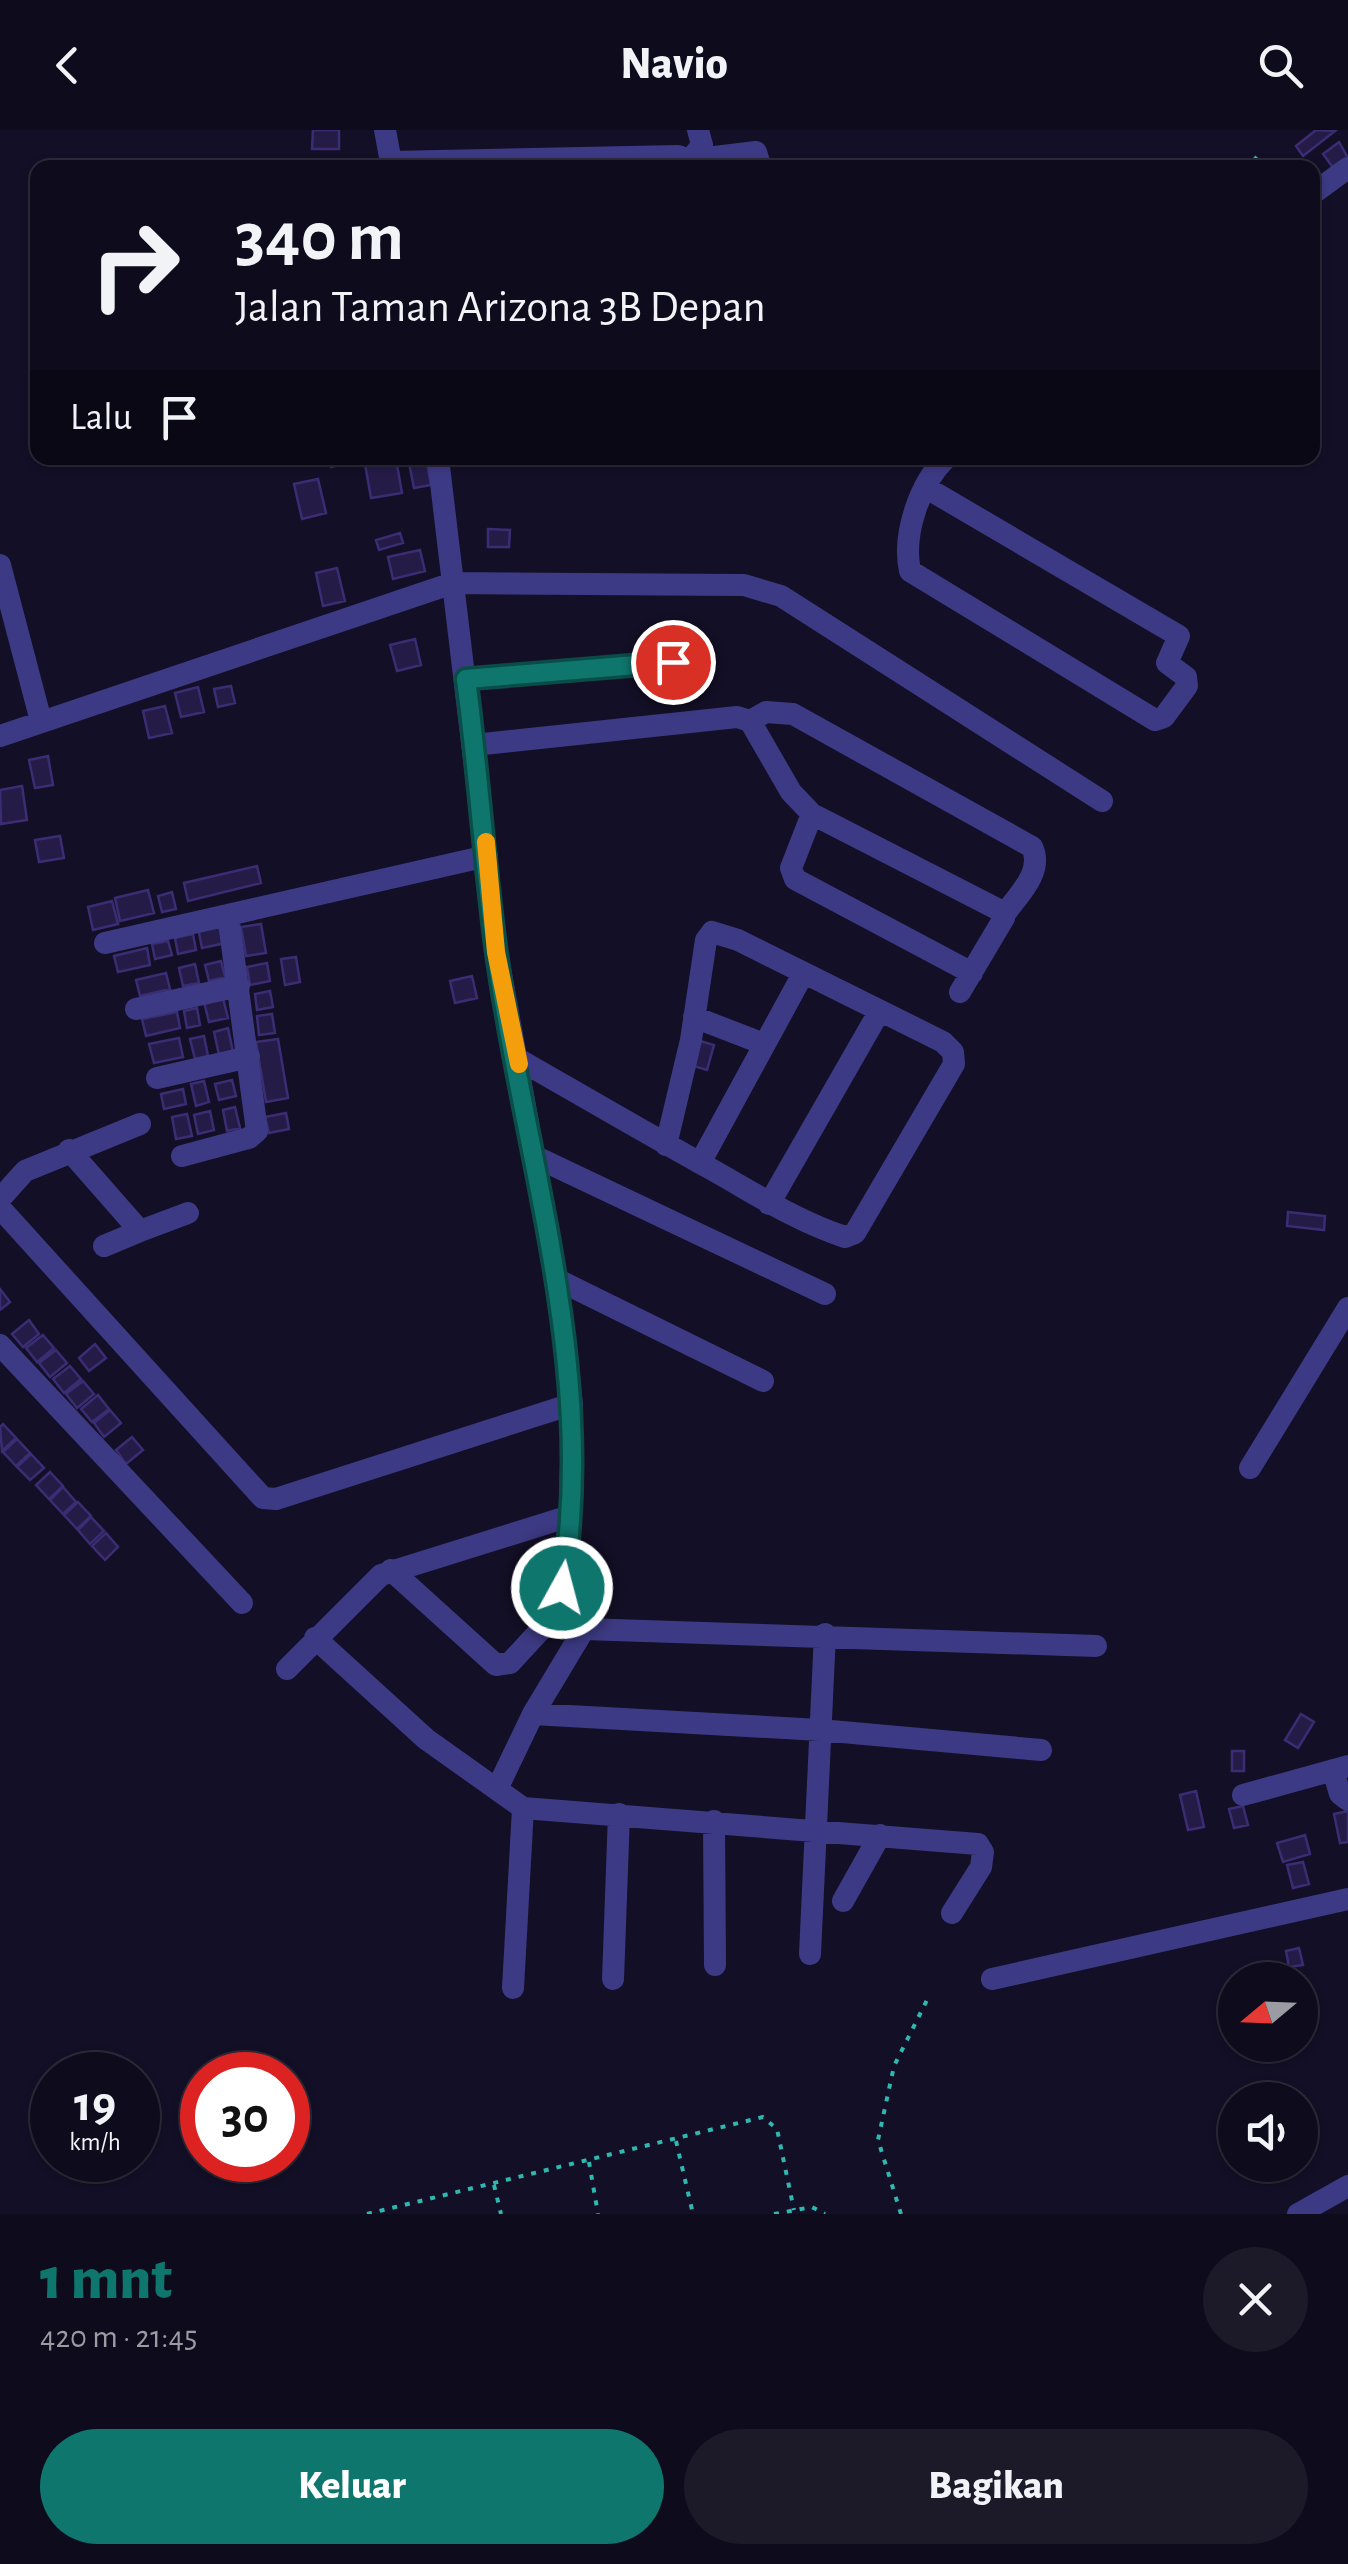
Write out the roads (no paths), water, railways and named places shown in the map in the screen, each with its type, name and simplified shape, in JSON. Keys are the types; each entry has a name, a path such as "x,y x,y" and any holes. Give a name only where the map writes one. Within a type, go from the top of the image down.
{"street":[{"path":"385,130 391,160"},
{"path":"694,160 702,145 698,130"},
{"path":"713,160 756,152 758,160"},
{"path":"551,160 678,156 685,160"},
{"path":"1320,188 1348,168"},
{"path":"391,1570 496,1664 510,1663 558,1611 570,1516 572,1404 536,1157 496,952 488,856 439,465"},
{"path":"925,487 1179,636 1168,663 1186,677 1187,686 1164,717 1154,720 910,571 914,519 929,474 939,465"},
{"path":"0,564 41,721"},
{"path":"0,736 453,583 744,585 766,589 1102,801"},
{"path":"466,679 673,662"},
{"path":"474,745 736,717 750,720 766,712 792,714 1032,847 1037,858 1034,873 1004,915 966,983 795,879 791,868 812,814"},
{"path":"750,720 799,804 812,814 998,908 1004,915"},
{"path":"105,944 488,856"},
{"path":"182,1156 256,1134 258,1118 228,915"},
{"path":"518,1059 769,1204 838,1235 853,1235 954,1064 948,1044 721,932 710,933 666,1144"},
{"path":"700,1163 803,974"},
{"path":"136,1009 238,986"},
{"path":"769,1204 879,1012"},
{"path":"694,1018 764,1044"},
{"path":"157,1078 249,1057"},
{"path":"0,1199 26,1171 69,1150 140,1124"},
{"path":"69,1150 140,1231"},
{"path":"536,1157 825,1294"},
{"path":"0,1208 263,1498 276,1499 572,1404"},
{"path":"104,1246 188,1213"},
{"path":"556,1280 763,1381"},
{"path":"1250,1468 1348,1308"},
{"path":"0,1345 242,1603"},
{"path":"287,1669 370,1583 391,1570 570,1516"},
{"path":"558,1611 584,1628 1096,1646"},
{"path":"497,1789 533,1714 584,1628"},
{"path":"810,1954 825,1634"},
{"path":"314,1638 426,1739 524,1808 978,1844 983,1852 981,1867 952,1913"},
{"path":"533,1714 820,1730 1041,1750"},
{"path":"1244,1795 1340,1768 1340,1794 1348,1800"},
{"path":"513,1988 524,1808"},
{"path":"612,1979 619,1814"},
{"path":"714,1821 715,1965"},
{"path":"843,1901 880,1835"},
{"path":"992,1980 1348,1898"},
{"path":"1298,2214 1348,2186"}]}
